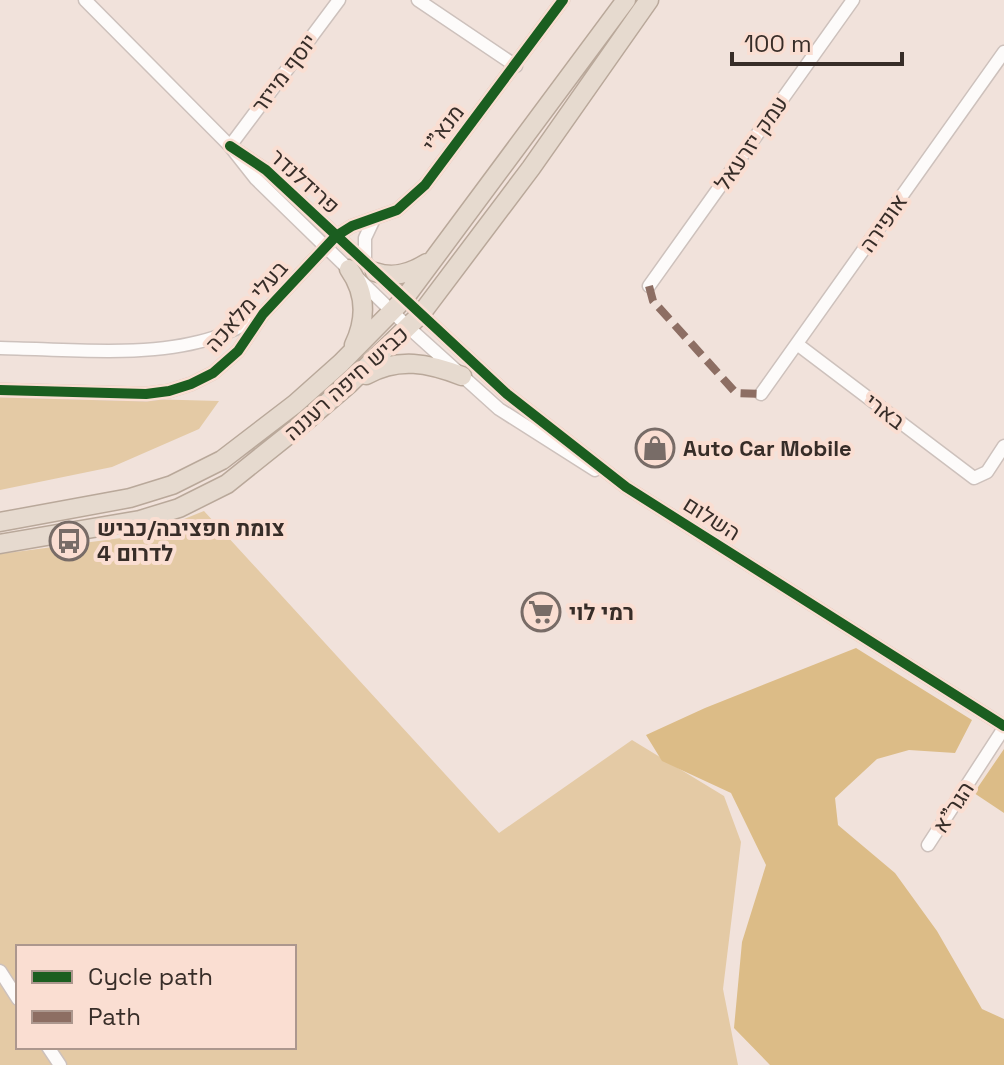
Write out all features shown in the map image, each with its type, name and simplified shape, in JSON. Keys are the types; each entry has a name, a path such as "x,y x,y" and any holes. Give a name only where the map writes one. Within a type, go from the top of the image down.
{"highway":[{"name":"כביש חיפה רעננה","path":"0,522 130,498 172,485 222,460 295,404 398,305 626,0"},
{"name":"כביש חיפה רעננה","path":"0,544 140,520 179,508 227,484 349,384 414,321 531,168 649,0"},
{"path":"350,354 363,316 360,284 363,268 384,275 406,274 436,257"},
{"path":"349,384 373,370 397,363 439,367 462,376"}],"street":[{"name":"פרידלנדר","path":"85,0 230,146 266,170 331,241 363,268 414,321"},
{"name":"יוסף מייזר","path":"230,146 339,0"},
{"path":"418,0 516,66"},
{"name":"מנא\"י","path":"331,241 352,226 397,210 425,185 563,0"},
{"name":"עמק יזרעאל","path":"649,286 853,0"},
{"name":"אופירה","path":"761,394 1004,52"},
{"path":"363,268 365,238 374,219"},
{"name":"בעלי מלאכה","path":"0,390 146,394 191,384 213,373 238,351 263,314 331,241"},
{"name":"פרידלנדר","path":"363,268 398,305"},
{"name":"בעלי מלאכה","path":"0,348 162,348 198,342 230,332 263,314"},
{"name":"השלום","path":"414,321 462,376 499,409 1004,727"},
{"name":"השלום","path":"414,321 626,487"},
{"name":"בארי","path":"797,344 974,478 987,472 1004,446"},
{"name":"הגר\"א","path":"928,845 1004,727"},
{"path":"0,971 16,996"}],"shaded area":[{"path":"0,395 219,401 199,429 112,467 0,490"},
{"path":"204,511 499,833 632,740 724,796 741,842 723,989 738,1065 0,1065 0,554 144,535"},
{"path":"856,648 972,720 955,753 909,750 877,759 835,798 838,825 895,873 937,931 982,1009 1004,1019 1004,1065 770,1065 734,1028 742,942 766,865 731,793 662,761 646,735"},
{"path":"1004,749 1004,813 974,793"}],"marked path":[{"path":"649,286 653,301 736,393 761,394"}],"cycle path":[{"path":"0,390 146,394 169,391 213,373 238,351 263,314 336,236 352,226 397,210 425,185 563,0"},
{"path":"230,146 266,170 507,394 626,487 1004,726"}],"place":[{"name":"Auto Car Mobile","path":"655,448"},
{"name":"צומת חפציבה/כביש 4 לדרום","path":"69,541"},
{"name":"רמי לוי","path":"541,612"}]}
